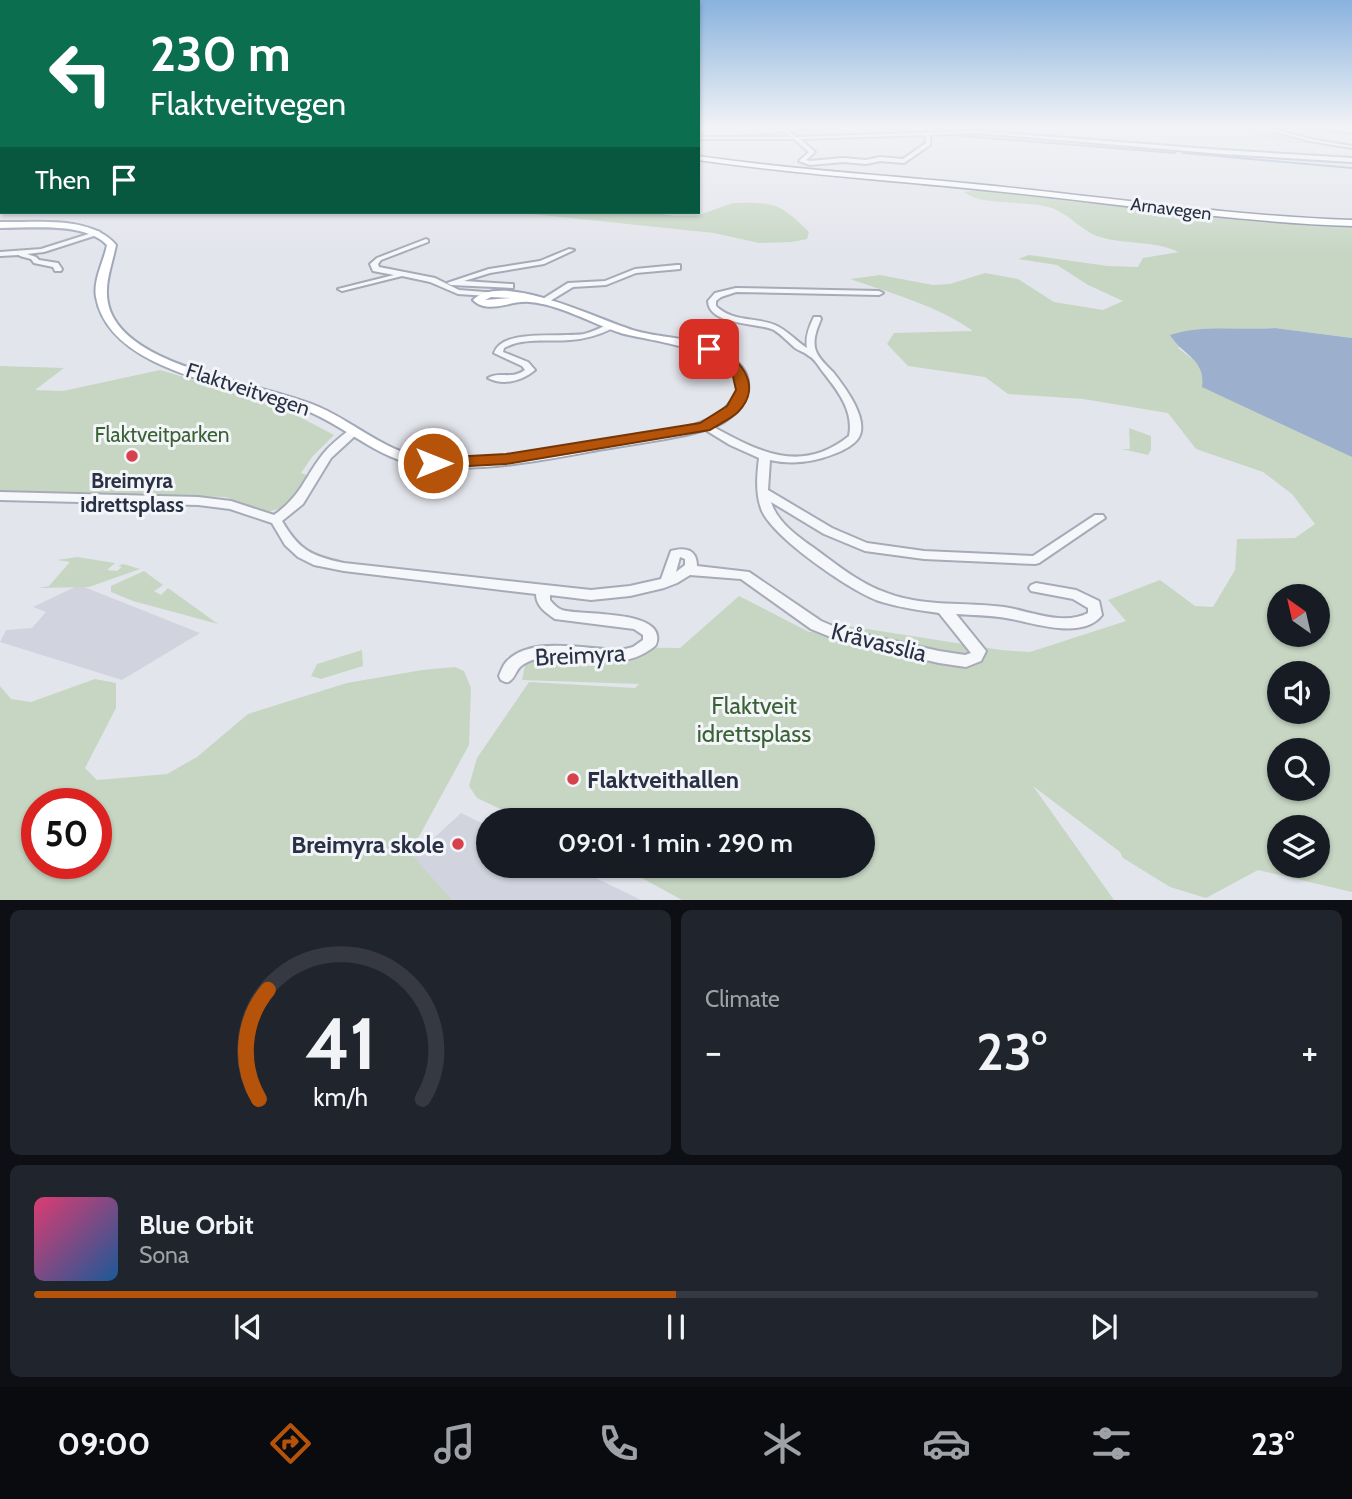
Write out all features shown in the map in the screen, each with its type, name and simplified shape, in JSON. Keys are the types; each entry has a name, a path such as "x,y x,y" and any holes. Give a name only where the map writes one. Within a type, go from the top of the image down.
{"highway":[{"name":"Arnavegen","path":"778,170 1016,190 1220,215 1352,223"}],"main road":[{"path":"0,225 70,228 97,233"},
{"name":"Flaktveitvegen","path":"97,233 105,236 112,245 102,285 104,308 123,335 166,363 323,413 394,456 426,463 466,463 607,444 704,426 723,417 739,400 743,390 741,376 732,363 709,349 638,335 542,302 527,299 484,304 478,300 485,294"}],"street":[{"path":"0,254 42,251 97,233"},
{"name":"Flaktveitvegen","path":"426,241 390,253 374,264 376,269 448,284 510,286"},
{"path":"448,284 473,274 542,263 571,250"},
{"path":"18,252 19,255 34,258 36,262 55,265 58,269"},
{"path":"542,302 571,285 606,283 635,271 677,267"},
{"name":"Flaktveitvegen","path":"342,289 400,275"},
{"name":"Flaktveitvegen","path":"448,284 458,292 485,294"},
{"path":"813,354 794,345 780,330 720,314 712,306 712,301 718,295 736,290 879,293"},
{"path":"704,426 765,456 786,458 833,453 854,438 857,422 853,411 813,354 810,336 817,320"},
{"path":"493,378 519,378 530,370 525,364 498,354 500,347 509,342 575,339 593,335 610,326"},
{"path":"276,520 300,500 318,465 340,441 352,433"},
{"name":"Kråvasslia","path":"765,456 762,492 770,515 777,525 850,579 880,596 942,607 1077,623 1095,615 1094,605 1087,600 1076,595 1036,588"},
{"path":"762,492 828,531 865,547 924,555 1035,560 1099,519"},
{"path":"0,496 198,501 231,505 276,520 293,549 322,563 543,591 591,595 618,593 667,581 689,570 693,563 691,557 675,554 667,581"},
{"name":"Kråvasslia","path":"689,570 744,575 817,625 838,634 939,657 966,661 976,657 979,651 974,642 942,607"},
{"name":"Breimyra","path":"506,676 515,663 541,652 609,655 636,653 650,642 650,633 638,624 561,615 543,601 543,591"}],"shaded area":[{"path":"79,585 200,633 122,680 0,642 6,630 32,628 46,612 33,607"},
{"name":"Breimyra skole","path":"461,813 476,820 476,878 596,878 641,900 414,900 409,861"}],"green space":[{"name":"Flaktveit idrettsplass","path":"983,189 1225,218 1352,226 1352,338 1275,328 1248,330 1178,348 1199,364 1204,375 1352,457 1352,892 1292,878 1330,878 1330,815 1267,815 1267,872 1258,870 1206,898 1170,887 1123,858 1120,852 1033,786 1114,900 682,900 642,878 875,878 875,808 498,808 477,798 469,786 477,758 529,682 635,688 639,684 522,680 529,646 680,648 739,596 809,632 848,626 1001,650 1030,652 1126,621 1108,600 1160,580 1195,606 1213,607 1235,570 1237,539 1295,538 1315,524 1292,494 1263,472 1196,449 1168,413 1083,399 1008,394 985,377 908,366 887,344 894,333 973,331 929,307 850,279 880,275 933,285 950,284 985,273 1018,279 1054,302 1103,310 1123,301 1088,285 1057,265 1018,259 1029,255 1108,266 1138,267 1143,258 1179,252 1159,246 1100,237 1048,207 972,196 964,192"},
{"path":"733,203 767,204 791,215 809,232 807,239 759,243 714,233 532,214 661,214 696,216"},
{"name":"Flaktveitparken","path":"0,366 64,368 35,390 63,391 160,370 273,403 334,435 312,457 301,473 307,475 300,491 288,506 268,512 226,497 0,492"},
{"path":"1129,428 1151,436 1151,450 1148,455 1122,449 1130,449"},
{"path":"77,557 115,563 107,570 117,571 122,567 118,566 123,564 140,569 89,587 39,588 49,586 70,562 57,560"},
{"path":"144,571 163,585 154,591 161,595 168,588 218,624 133,601 111,592 111,586"},
{"path":"362,650 363,666 321,679 311,676 317,664"},
{"path":"455,667 464,671 471,688 469,745 410,853 452,900 0,900 0,686 11,699 31,702 95,679 116,683 116,708 85,768 97,780 167,774 197,757 248,714 347,683 422,670"}],"water":[{"path":"1275,328 1352,338 1352,457 1202,387 1201,370 1170,335 1208,329"}],"place":[{"name":"Breimyra idrettsplass","path":"132,456"},
{"name":"Flaktveithallen","path":"573,779"},
{"name":"Breimyra skole","path":"458,844"}],"route":[{"path":"433,463 506,459 694,430 714,422 733,409 743,390 737,369 709,349"}]}
